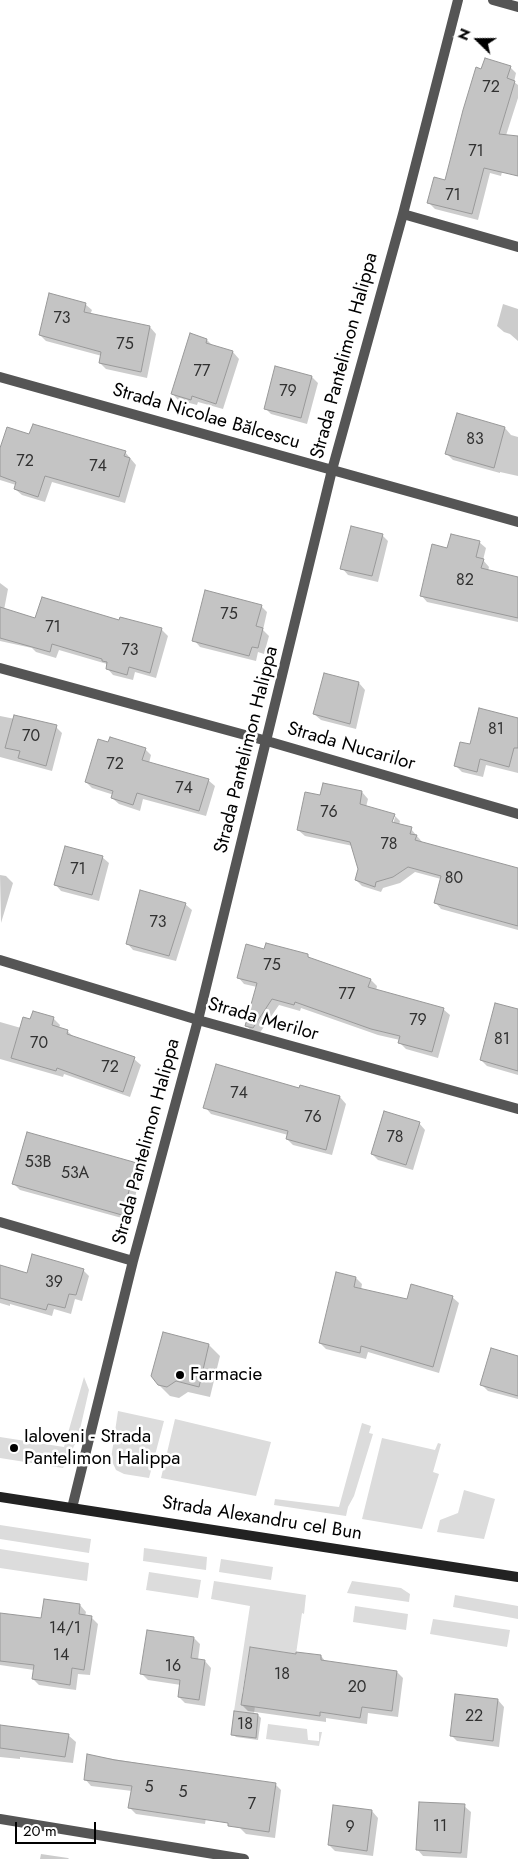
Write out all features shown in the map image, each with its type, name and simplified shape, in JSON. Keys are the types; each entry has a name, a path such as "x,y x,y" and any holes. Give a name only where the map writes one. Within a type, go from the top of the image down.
{"main road":[{"name":"Strada Alexandru cel Bun","path":"0,1497 518,1577"}],"street":[{"name":"Strada Pantelimon Halippa","path":"72,1508 133,1261 198,1020 268,741 332,470 458,0"},
{"path":"493,0 518,7"},
{"path":"402,214 518,247"},
{"name":"Strada Nicolae Bălcescu","path":"0,377 518,522"},
{"name":"Strada Nucarilor","path":"0,668 268,741 518,814"},
{"name":"Strada Merilor","path":"0,960 198,1020 518,1109"},
{"path":"0,1222 133,1261"},
{"path":"0,1819 244,1859"}],"shaded area":[{"path":"84,1377 89,1390 78,1438 63,1468 0,1458 0,1437 64,1447"},
{"path":"118,1411 164,1421 149,1478 124,1474 116,1470 111,1459"},
{"path":"175,1419 271,1442 256,1496 161,1478"},
{"path":"362,1423 371,1426 369,1433 373,1434 346,1516 274,1505 275,1499 339,1507"},
{"path":"382,1438 435,1450 438,1443 441,1444 433,1472 439,1474 422,1529 362,1519"},
{"path":"464,1490 495,1499 484,1539 437,1532 440,1520 458,1513"},
{"path":"0,1525 91,1539 89,1553 0,1539"},
{"path":"144,1548 207,1557 206,1570 143,1561"},
{"path":"0,1549 89,1563 87,1581 0,1568"},
{"path":"221,1559 273,1567 271,1580 219,1572"},
{"path":"149,1572 201,1580 198,1598 146,1590"},
{"path":"214,1581 306,1595 296,1654 250,1647 242,1694 256,1697 254,1714 234,1711 250,1606 211,1599"},
{"path":"352,1581 401,1588 410,1594 409,1602 347,1593"},
{"path":"455,1595 518,1606 518,1619 453,1607"},
{"path":"355,1606 408,1614 406,1630 353,1622"},
{"path":"433,1619 510,1630 507,1647 430,1634"},
{"path":"268,1724 307,1729 308,1740 319,1741 319,1732 322,1732 319,1746 266,1739"}],"building":[{"path":"485,58 511,66 507,78 515,81 499,134 518,136 518,176 484,168 472,214 427,203 434,177 445,180 476,67 481,69"},
{"path":"49,293 86,303 84,312 150,326 141,372 99,363 101,352 39,335"},
{"path":"190,333 207,339 206,343 233,351 216,404 192,396 191,400 171,394"},
{"path":"275,366 312,376 301,418 264,409"},
{"path":"457,413 505,427 494,468 445,454"},
{"path":"33,424 126,451 124,456 130,458 119,497 45,476 38,497 14,489 16,482 0,476 0,448 7,427 29,434"},
{"path":"351,526 383,534 372,576 340,569"},
{"path":"451,534 480,541 476,557 484,559 481,568 518,577 518,618 420,596 432,544 447,548"},
{"path":"205,590 262,605 256,626 263,628 258,648 252,647 249,656 192,641"},
{"path":"42,597 119,620 120,617 162,628 150,673 129,667 127,675 106,669 107,662 102,661 102,659 52,644 50,652 0,638 0,607 35,618"},
{"path":"324,673 359,682 350,724 313,714"},
{"path":"479,708 518,718 518,748 514,748 509,767 480,759 477,772 454,766 460,742 470,744"},
{"path":"14,715 57,725 46,766 18,758 20,751 5,748"},
{"path":"110,737 146,748 142,760 209,779 199,811 137,793 133,805 111,798 113,791 85,782 98,739 108,742"},
{"path":"323,783 362,791 360,804 395,814 392,822 412,827 410,834 417,835 415,840 518,868 518,926 434,903 441,876 408,867 393,877 376,882 375,887 355,880 358,869 350,842 297,830 305,792 320,795"},
{"path":"65,846 103,856 92,895 54,885"},
{"path":"140,890 186,903 169,956 126,944"},
{"path":"266,943 308,954 308,957 371,979 368,987 444,1008 432,1052 398,1043 400,1036 371,1029 295,1002 294,1005 272,999 253,1028 245,1026 257,983 237,978 246,944 264,949"},
{"path":"495,1003 518,1009 518,1071 480,1060"},
{"path":"33,1011 54,1017 52,1025 68,1030 67,1034 135,1057 123,1092 57,1068 56,1071 11,1058 23,1017 30,1019"},
{"path":"216,1064 299,1088 300,1085 340,1096 326,1150 286,1139 288,1131 203,1108"},
{"path":"384,1111 420,1122 406,1165 371,1154"},
{"path":"27,1132 137,1163 122,1215 12,1184"},
{"path":"32,1254 84,1269 76,1295 69,1294 65,1308 48,1304 46,1310 0,1298 0,1265 27,1273"},
{"path":"336,1272 356,1277 354,1287 407,1299 411,1284 453,1296 433,1367 361,1346 360,1353 319,1343"},
{"path":"163,1332 209,1344 199,1387 176,1381 167,1387 158,1385 151,1376"},
{"path":"491,1348 518,1356 518,1396 480,1385"},
{"path":"44,1599 80,1604 79,1614 92,1616 84,1670 72,1668 70,1685 32,1679 34,1665 0,1661 0,1613 41,1618"},
{"path":"147,1630 194,1637 191,1658 205,1660 199,1700 178,1697 180,1680 140,1674"},
{"path":"250,1647 296,1654 296,1652 321,1655 321,1660 397,1671 392,1711 362,1707 360,1718 320,1712 320,1716 241,1705"},
{"path":"455,1694 498,1699 493,1741 450,1736"},
{"path":"234,1711 258,1714 256,1738 231,1735"},
{"path":"0,1725 69,1734 65,1757 0,1748"},
{"path":"87,1754 115,1760 276,1783 269,1832 228,1826 228,1823 128,1808 132,1786 84,1780"},
{"path":"419,1802 465,1804 461,1853 416,1850"},
{"path":"333,1805 372,1810 367,1851 328,1845"}],"place":[{"name":"Farmacie","path":"180,1375"},
{"name":"Ialoveni - Strada Pantelimon Halippa","path":"14,1448"}]}
